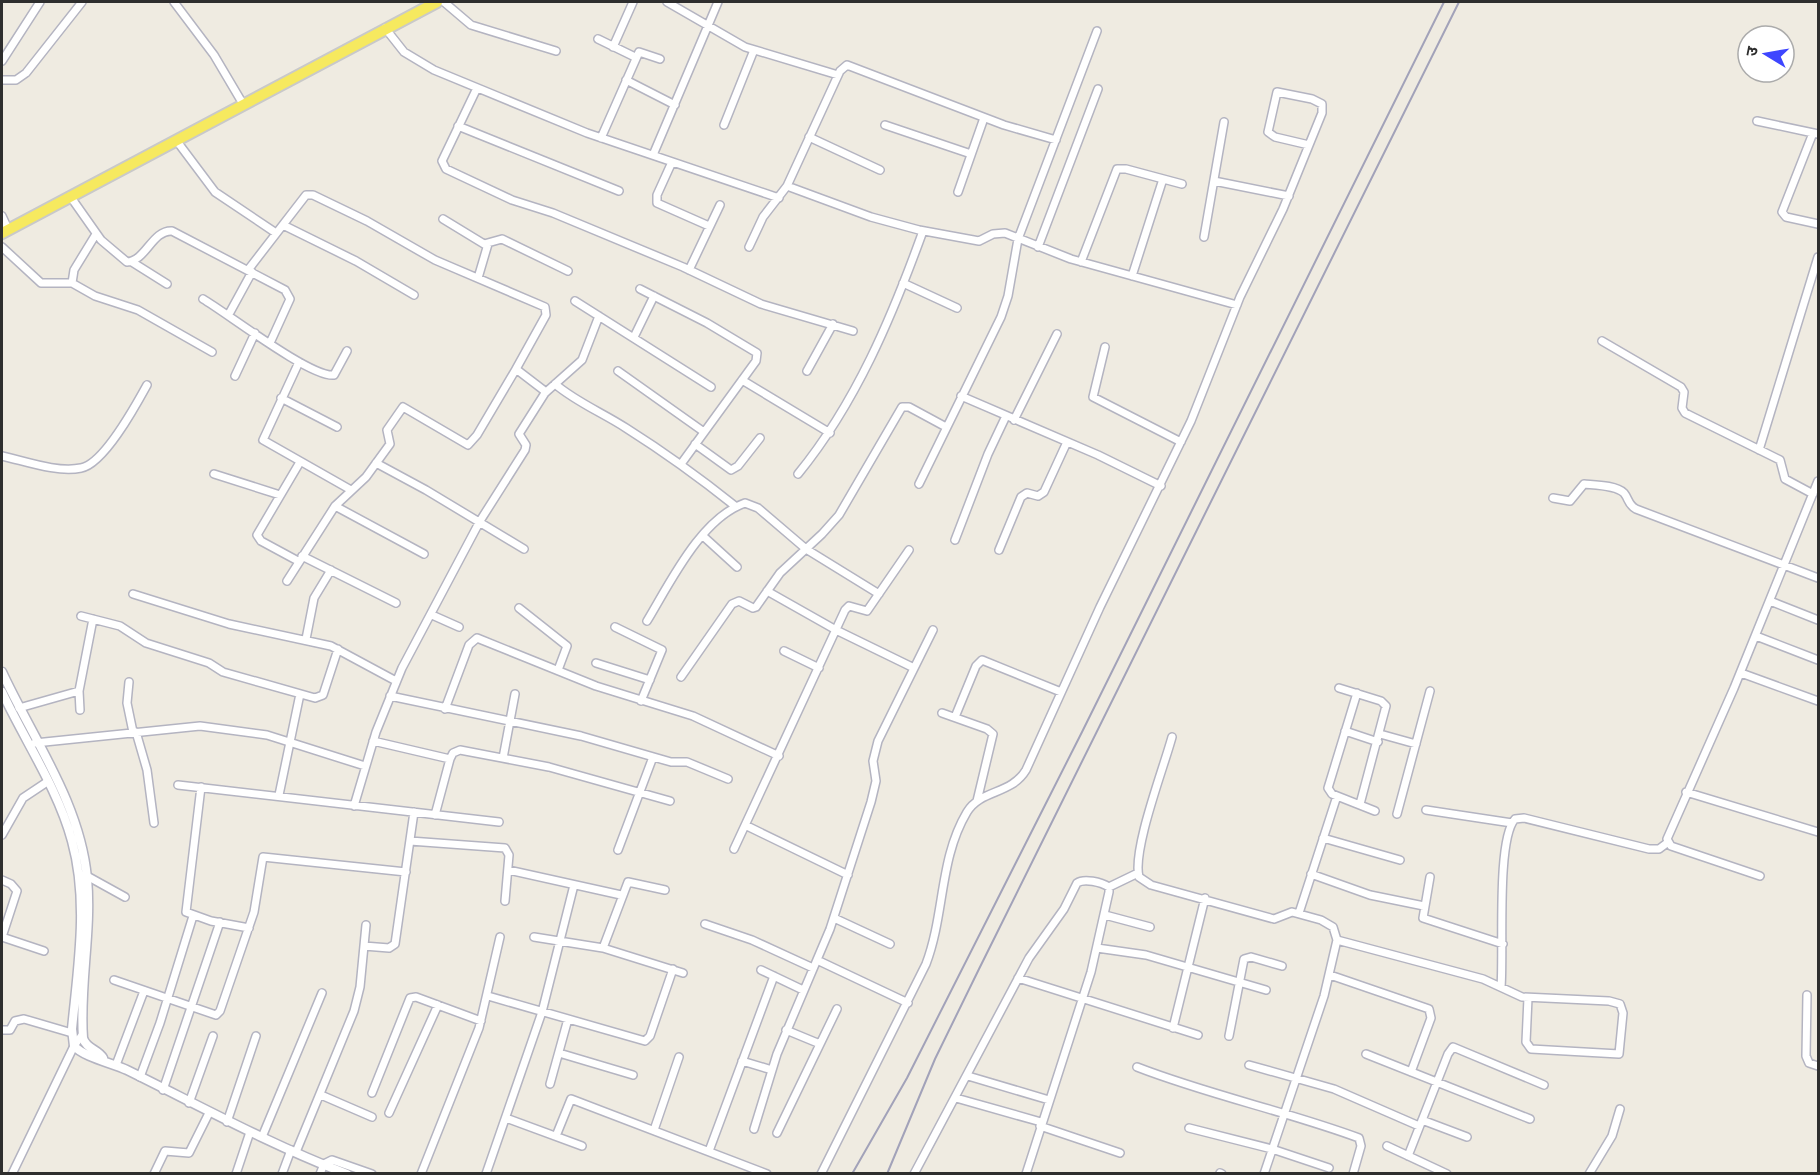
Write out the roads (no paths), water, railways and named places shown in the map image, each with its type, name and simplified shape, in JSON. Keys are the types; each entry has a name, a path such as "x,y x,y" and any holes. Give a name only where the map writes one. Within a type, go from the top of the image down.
{"main road":[{"path":"5,231 437,2"}],"street":[{"path":"2,61 40,2"},
{"path":"2,80 16,80 26,73 82,2"},
{"path":"174,2 214,56 243,104"},
{"path":"444,2 471,25 556,51"},
{"path":"614,46 633,2"},
{"path":"667,2 754,50 838,75"},
{"path":"653,155 718,2"},
{"path":"385,28 412,58 477,88 601,138 779,198"},
{"path":"919,484 1006,305 1018,239 1097,31"},
{"path":"598,39 636,57"},
{"path":"724,125 754,50"},
{"path":"601,138 636,57 641,51 660,59"},
{"path":"749,247 763,217 787,186 843,67 852,66 984,118 1056,140"},
{"path":"626,80 675,105"},
{"path":"477,88 442,161 446,169 512,201 553,213 688,270 761,304 853,331"},
{"path":"1038,247 1098,89"},
{"path":"821,1173 908,1003 930,953 949,852 968,811 977,801 1009,788 1021,778 1100,607 1161,486 1237,305 1288,196 1309,145 1322,112 1322,104 1312,99 1277,92 1268,132 1275,137 1309,145"},
{"path":"958,192 984,118"},
{"path":"1757,121 1816,133 1782,212 1786,217 1818,224"},
{"path":"1204,237 1224,122"},
{"path":"885,125 971,154"},
{"path":"458,126 619,191"},
{"path":"809,137 880,170"},
{"path":"176,140 215,192 276,232"},
{"path":"672,162 657,195 657,204 709,226"},
{"path":"1082,262 1117,169 1126,169 1182,184"},
{"path":"1132,276 1163,179"},
{"path":"1214,181 1288,196"},
{"path":"787,186 871,217 923,231 971,241 979,241 999,232 1082,262 1237,305"},
{"path":"229,314 250,271 276,232 309,194 367,221 435,260 541,305 547,310 516,369 470,443 462,444 403,407 387,430 390,444 361,483 335,506 287,581"},
{"path":"70,196 96,234 121,259 132,262 167,284"},
{"path":"688,270 720,205"},
{"path":"2,216 5,231"},
{"path":"443,219 476,240 488,244 502,239 568,271"},
{"path":"282,225 356,261 414,295"},
{"path":"132,262 162,233 172,231 285,290 290,296 270,343"},
{"path":"798,474 830,433 854,393 903,283 923,231"},
{"path":"72,283 74,270 96,234"},
{"path":"478,278 487,256 488,244"},
{"path":"2,247 41,284 72,283 95,296 138,310 212,352"},
{"path":"1759,450 1818,257"},
{"path":"903,283 957,308"},
{"path":"640,289 754,350 758,357 681,464"},
{"path":"634,337 654,296"},
{"path":"203,299 299,362 326,375 334,375 347,351"},
{"path":"575,301 711,387"},
{"path":"354,806 373,741 396,681 480,521 525,450 520,430 546,392 582,360 599,316"},
{"path":"807,371 833,324"},
{"path":"235,376 255,333"},
{"path":"1014,420 1057,334"},
{"path":"1602,341 1681,387 1684,392 1682,408 1685,412 1783,463 1785,479 1813,494"},
{"path":"1105,347 1093,397 1181,442"},
{"path":"299,362 263,440 351,490"},
{"path":"516,369 546,392"},
{"path":"618,371 704,432"},
{"path":"742,380 830,433"},
{"path":"555,384 570,396 607,416 681,464 735,506"},
{"path":"2,456 70,468 86,467 108,446 147,385"},
{"path":"961,396 1161,486"},
{"path":"282,398 336,428"},
{"path":"681,677 732,604 739,601 753,608 785,568 832,523 846,505 902,407 909,407 946,426"},
{"path":"955,540 988,454 1006,416"},
{"path":"695,444 730,470 738,466 760,438"},
{"path":"999,550 1021,497 1027,493 1038,496 1044,492 1067,442"},
{"path":"300,462 257,535 261,541 331,570 396,603"},
{"path":"376,463 480,521 524,549"},
{"path":"214,474 280,495"},
{"path":"1501,987 1503,944 1501,892 1512,823 1515,819 1524,818 1649,849 1659,849 1667,843 1686,792 1741,673 1818,481"},
{"path":"1553,498 1570,501 1584,484 1615,489 1624,494 1628,503 1636,509 1818,578"},
{"path":"647,621 703,536 718,519 735,506 745,503 754,504 806,549 879,594"},
{"path":"335,506 424,554"},
{"path":"703,536 737,567"},
{"path":"734,849 747,826 847,607 867,611 909,550"},
{"path":"306,639 314,598 331,570"},
{"path":"767,591 836,630 914,668"},
{"path":"133,594 229,624 306,639 338,649 396,681"},
{"path":"1770,602 1818,620"},
{"path":"519,608 567,646 558,670"},
{"path":"432,615 459,627"},
{"path":"81,616 120,627 146,643 209,663 223,672 315,698 323,695 338,649"},
{"path":"80,710 79,691 93,619"},
{"path":"615,627 662,650 641,701"},
{"path":"754,1129 786,1030 834,918 874,791 873,761 878,741 933,630"},
{"path":"1756,636 1818,660"},
{"path":"445,709 473,638 489,642 641,701 693,716 779,756"},
{"path":"784,651 819,668"},
{"path":"955,717 976,666 982,660 1061,692"},
{"path":"596,663 650,680"},
{"path":"2,672 19,708 72,841 81,892 80,944 72,1033 74,1046"},
{"path":"1741,673 1818,701"},
{"path":"129,682 128,703 147,771 154,823"},
{"path":"1340,688 1381,701 1386,706 1360,804"},
{"path":"19,708 79,691"},
{"path":"1397,814 1430,691"},
{"path":"2,692 76,826 87,876 88,923 82,1035 85,1044 99,1052 103,1058 189,1104 293,1151 322,1171 344,1172"},
{"path":"1357,693 1328,788 1337,796 1375,810"},
{"path":"279,795 300,694"},
{"path":"503,758 515,694"},
{"path":"390,696 581,736 670,762 687,762 728,779"},
{"path":"942,713 987,729 993,735 977,801"},
{"path":"32,744 200,726 244,731 291,742 365,766"},
{"path":"1345,731 1416,744"},
{"path":"1172,737 1143,838 1138,873 1146,883 1274,919 1288,912 1299,913 1329,924 1337,940 1330,975 1264,1173"},
{"path":"373,741 450,759"},
{"path":"435,814 450,759 453,753 460,750 558,769 670,801"},
{"path":"618,850 653,757"},
{"path":"2,835 23,798 47,782"},
{"path":"178,785 499,822"},
{"path":"201,787 186,912 192,916 249,928"},
{"path":"1686,792 1818,832"},
{"path":"1299,913 1337,796"},
{"path":"1426,810 1512,823"},
{"path":"364,946 389,948 395,944 414,812"},
{"path":"747,826 848,874"},
{"path":"1323,838 1400,860"},
{"path":"410,841 506,848 509,855 505,901"},
{"path":"1667,843 1760,876"},
{"path":"114,980 193,1008 218,1014 249,928 263,857 406,872"},
{"path":"508,870 621,895"},
{"path":"914,1173 968,1076 1018,978 1037,945 1064,909 1078,881 1109,887 1138,873"},
{"path":"1311,874 1370,895 1424,906"},
{"path":"87,876 125,897"},
{"path":"1430,877 1422,914 1426,920 1503,944"},
{"path":"2,880 17,891 2,937 44,951"},
{"path":"603,948 626,884 631,881 665,890"},
{"path":"486,1173 542,1012 574,885"},
{"path":"1026,1173 1097,948 1109,887"},
{"path":"1173,1028 1205,898"},
{"path":"1105,915 1150,927"},
{"path":"140,1077 192,916"},
{"path":"834,918 890,944"},
{"path":"163,1090 193,1008 220,922"},
{"path":"705,924 752,940 813,968"},
{"path":"282,1173 321,1095 357,1000 366,925"},
{"path":"534,937 603,948 683,973"},
{"path":"421,1173 481,1021 500,938"},
{"path":"1337,940 1425,962 1528,998 1609,1001 1620,1004 1623,1013 1619,1054 1531,1049 1526,1042 1528,998"},
{"path":"1097,948 1146,955 1266,990"},
{"path":"1229,1036 1242,963 1247,957 1282,966"},
{"path":"817,960 908,1003"},
{"path":"488,996 645,1041 654,1026 673,969"},
{"path":"760,970 803,990"},
{"path":"1330,975 1429,1009 1431,1018 1411,1072"},
{"path":"709,1151 774,976"},
{"path":"1018,978 1198,1035"},
{"path":"116,1065 144,991"},
{"path":"262,1137 322,993"},
{"path":"1807,995 1806,1056 1809,1063 1818,1066"},
{"path":"372,1093 410,998 416,997 481,1021"},
{"path":"389,1113 438,1005"},
{"path":"777,1133 837,1009"},
{"path":"2,1030 10,1030 15,1021 24,1019 72,1033"},
{"path":"550,1084 568,1019"},
{"path":"786,1030 820,1044"},
{"path":"12,1173 74,1046 82,1035"},
{"path":"189,1104 213,1036"},
{"path":"227,1122 256,1036"},
{"path":"74,1046 94,1058 103,1058"},
{"path":"1408,1156 1450,1049 1457,1047 1545,1085"},
{"path":"559,1053 633,1075"},
{"path":"1366,1054 1530,1119"},
{"path":"654,1130 679,1057"},
{"path":"742,1061 772,1070"},
{"path":"1249,1065 1295,1077 1421,1123 1467,1137"},
{"path":"1137,1067 1190,1087 1283,1113 1359,1138 1361,1146 1353,1173"},
{"path":"968,1076 1049,1100"},
{"path":"321,1095 372,1117"},
{"path":"956,1098 1041,1124 1120,1153"},
{"path":"556,1136 571,1099 767,1173"},
{"path":"1589,1173 1609,1144 1620,1109"},
{"path":"154,1173 165,1151 183,1155 189,1153 209,1113"},
{"path":"506,1118 582,1146"},
{"path":"1190,1128 1272,1149 1329,1168"},
{"path":"236,1173 250,1132"},
{"path":"1387,1146 1447,1173"},
{"path":"322,1171 327,1161 338,1161 372,1173"}],"railway":[{"path":"852,1174 907,1078 1082,732 1444,2"},
{"path":"887,1174 935,1059 1459,2"}]}
